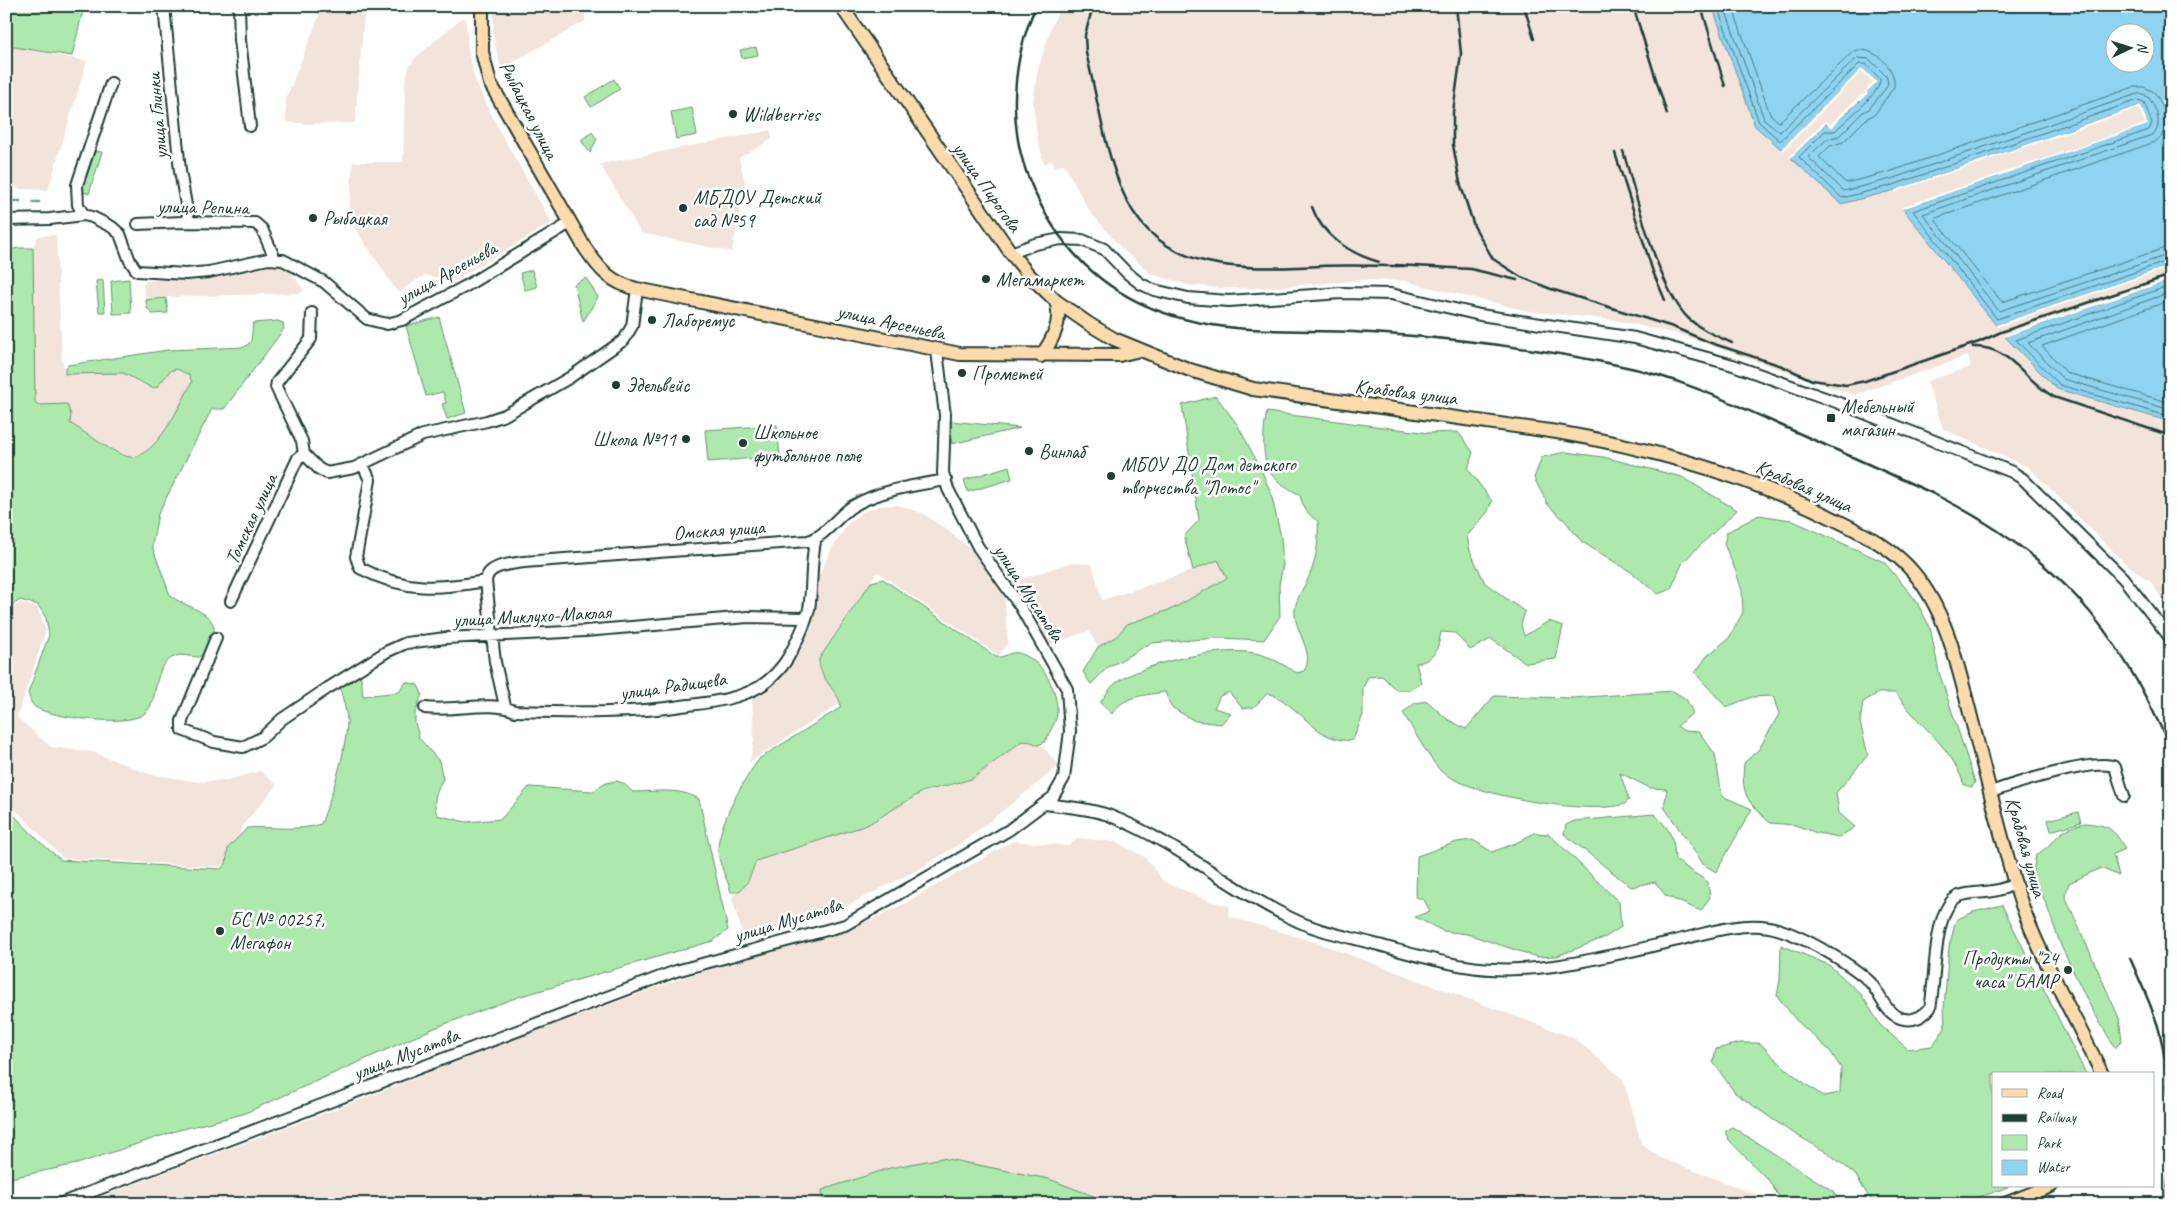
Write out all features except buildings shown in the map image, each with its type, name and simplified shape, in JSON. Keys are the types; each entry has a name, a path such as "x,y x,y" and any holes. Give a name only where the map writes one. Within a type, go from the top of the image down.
{"main road":[{"name":"Рыбацкая улица","path":"482,6 482,52 488,76 503,108 570,223"},
{"name":"улица Пирогова","path":"841,6 936,147 1028,274 1056,301 1089,324 1140,350"},
{"name":"улица Арсеньева","path":"570,223 603,272 620,284 637,289 938,351 970,355 1119,355 1140,350"},
{"path":"1041,356 1051,343 1059,319 1056,301"},
{"name":"Крабовая улица","path":"1140,350 1220,381 1253,389 1604,440 1722,472 1812,507 1874,540 1912,570 1938,610 1956,660 2015,884 2034,933 2101,1072"},
{"path":"2005,1204 2046,1188"}],"street":[{"name":"улица Глинки","path":"164,6 180,171 189,222"},
{"path":"239,6 240,40 250,126"},
{"path":"6,220 50,220 84,215 78,205 77,185 112,83"},
{"name":"улица Арсеньева","path":"84,215 112,227 120,234 130,261 137,271 186,274 209,272 275,259 294,264 324,282 367,319 387,324 402,320 466,286 570,223"},
{"name":"улица Репина","path":"138,224 189,222 255,223 262,229 275,259"},
{"path":"1011,253 1044,242 1082,240 1104,249 1127,273 1141,284 1170,295 1202,301 1341,293 1391,294 1480,315 1635,338 1733,365 1839,403 2012,472 2023,479 2123,578 2171,639"},
{"path":"312,314 311,339 277,382 276,387 302,441 304,454 319,469 327,472 339,472 363,465 399,445 423,435 487,421 505,415 580,371 624,340 632,326 637,289"},
{"name":"улица Мусатова","path":"59,1204 676,972 845,925 993,840 1046,804 1058,791 1064,778 1070,731 1067,689 1020,606 978,547 953,500 943,467 945,416 938,351"},
{"name":"Томская улица","path":"231,601 298,458 304,454"},
{"path":"363,465 370,480 356,557 357,564 360,568 391,580 424,588 440,588 486,581 492,637 502,699 506,706"},
{"name":"Омская улица","path":"486,581 488,574 493,569 524,562 808,541 816,537 845,512 861,502 918,485 946,480"},
{"name":"улица Радищева","path":"425,708 442,710 506,706 516,711 593,713 653,710 713,702 744,694 760,686 782,666 806,618 809,607 811,561 816,537"},
{"name":"улица Миклухо-Маклая","path":"216,638 182,721 182,730 214,742 243,747 263,737 282,719 328,688 386,652 406,643 446,638 492,637 748,617 806,618"},
{"path":"1991,792 2084,766 2101,764 2115,768 2124,796"},
{"path":"1046,804 1090,810 1126,823 1150,835 1236,888 1309,926 1464,966 1505,970 1529,969 1638,950 1734,927 1768,927 1802,938 1860,974 1872,985 1893,1015 1914,1020 1924,1015 1930,1008 1933,995 1937,944 1944,915 1949,904 1957,897 1994,891 2015,884"}],"shaded area":[{"path":"317,6 365,6 355,123 309,124 286,122 286,99 319,16"},
{"path":"494,6 585,6 585,21 501,69 493,35"},
{"path":"1061,6 1712,6 1755,125 1862,68 1877,82 1831,128 1791,158 2141,105 2148,125 1996,325 2171,265 2171,280 2006,337 2057,389 2171,422 2171,613 2151,582 2127,565 2028,467 1943,429 1927,381 1971,367 1968,356 1854,395 1681,335 1615,320 1527,311 1404,281 1367,280 1262,288 1220,288 1188,285 1152,274 1121,248 1088,209 1064,164 1055,167 1052,160 1044,164 1037,135 1033,104 1037,73 1052,25"},
{"path":"462,18 466,18 468,51 475,81 500,132 552,223 453,281 424,275 398,293 349,219 353,162 403,162 405,83 409,67 415,58"},
{"path":"14,47 87,61 48,190 19,189 6,184 6,59"},
{"name":"МБДОУ Детский сад №59","path":"771,130 772,139 739,158 745,182 732,252 641,233 600,164"},
{"path":"56,235 62,359 65,374 123,373 147,387 157,387 170,371 177,369 191,378 192,382 177,412 152,448 142,454 130,457 69,423 71,415 67,404 39,405 35,402 33,248 38,236"},
{"path":"284,263 303,289 302,293 168,297 146,300 143,285 146,281 222,275"},
{"path":"898,505 922,513 943,527 971,549 982,562 1004,591 1008,642 999,656 877,572 834,635 817,664 831,678 839,704 750,762 754,739 752,697 796,660 811,606 813,589 832,548 849,523 862,512 879,506"},
{"path":"1218,560 1227,578 1172,609 1127,624 1117,636 1098,647 1089,631 1048,645 1010,583 1069,563 1092,564 1102,600 1180,575"},
{"path":"20,602 37,607 46,630 17,717 51,747 93,752 149,774 199,782 227,780 260,771 277,785 245,822 224,867 63,858 6,800 6,615"},
{"path":"1022,741 1042,745 1059,766 967,839 921,868 837,911 744,941 732,898 756,861 867,825 918,795 972,779"},
{"path":"1078,838 1116,842 1145,857 1164,882 1212,902 1230,906 1228,916 1321,944 1574,1038 1623,1079 1642,1145 1661,1158 1781,1204 91,1204 97,1198 336,1109 529,1034 685,977 866,922 902,905 1013,841 1069,846"}],"green space":[{"path":"6,6 84,6 72,56 14,47 6,59"},
{"path":"756,47 758,55 742,58 740,50"},
{"path":"614,79 620,89 591,107 585,97"},
{"path":"692,108 697,135 676,139 671,112"},
{"path":"592,132 597,139 590,153 581,140"},
{"path":"92,151 102,152 89,194 80,191"},
{"path":"18,248 33,248 35,402 39,405 67,404 71,415 70,423 108,447 130,457 140,455 149,449 167,427 192,382 189,375 177,369 170,371 157,387 152,388 123,373 65,374 65,368 68,365 168,350 245,347 251,341 253,323 278,321 283,323 284,329 224,409 212,409 158,514 152,546 170,595 198,610 211,620 214,627 214,635 211,645 199,657 178,655 162,667 149,708 144,714 135,718 90,720 57,715 35,707 28,693 49,635 46,618 38,605 20,600 6,610 6,251"},
{"path":"532,270 537,287 525,290 520,273"},
{"path":"586,278 598,297 583,322 574,284"},
{"path":"129,279 131,313 113,314 111,281"},
{"path":"103,280 105,312 99,312 96,281"},
{"path":"166,298 168,313 152,314 147,308 146,300"},
{"path":"439,317 466,413 447,419 442,404 446,403 443,392 426,396 406,326"},
{"path":"1216,396 1237,424 1260,467 1271,493 1281,537 1283,565 1279,585 1280,616 1264,640 1219,638 1151,643 1107,668 1091,684 1083,672 1098,647 1117,636 1127,624 1172,609 1227,578 1218,560 1193,570 1184,536 1199,520 1182,405"},
{"path":"1267,412 1429,433 1458,432 1473,452 1468,469 1492,501 1487,513 1467,536 1470,551 1485,583 1525,612 1521,624 1524,636 1549,621 1563,626 1556,659 1526,663 1491,639 1470,650 1455,633 1441,632 1437,649 1431,657 1428,660 1416,663 1421,682 1410,690 1396,690 1382,676 1368,677 1363,688 1363,715 1353,740 1340,740 1318,730 1289,705 1268,693 1254,707 1243,709 1229,692 1220,696 1214,708 1231,713 1221,724 1195,721 1171,707 1165,692 1135,697 1122,703 1112,714 1100,703 1117,682 1147,668 1186,657 1226,652 1244,652 1269,657 1297,673 1304,671 1307,664 1306,649 1297,625 1295,609 1316,555 1318,521 1306,510 1300,495 1278,481 1268,468 1264,453"},
{"path":"950,421 1020,428 952,444"},
{"name":"Школьное футбольное поле","path":"777,425 780,456 708,462 705,430"},
{"path":"1566,452 1603,457 1682,477 1737,510 1683,562 1671,589 1658,594 1631,572 1582,542 1566,522 1548,505 1534,478 1542,457"},
{"path":"1009,466 1012,479 968,492 964,480"},
{"path":"1759,515 1791,520 1884,562 1915,599 1930,627 1939,672 1975,782 1972,787 1964,785 1948,754 1895,693 1878,693 1863,702 1860,722 1868,755 1836,793 1839,813 1855,827 1839,837 1817,833 1795,825 1770,823 1751,803 1745,791 1744,763 1759,749 1779,714 1773,696 1752,697 1726,707 1695,673 1707,656 1729,638 1743,612 1742,591 1724,544 1727,532"},
{"path":"883,579 996,657 1018,653 1034,661 1047,677 1055,695 1057,714 1054,725 1045,742 1038,745 1022,741 972,779 922,792 867,825 756,861 745,886 741,890 731,892 721,866 718,851 722,829 733,802 760,758 840,708 838,698 819,666 819,659 871,582"},
{"path":"355,674 361,677 363,696 399,692 406,682 418,685 422,694 415,713 419,738 439,761 443,779 436,796 437,815 466,822 501,819 529,787 593,791 606,783 616,781 623,783 633,792 675,792 691,795 699,799 728,930 713,941 518,997 437,1027 243,1114 179,1130 77,1164 6,1179 6,807 40,842 61,860 221,869 226,864 228,848 247,828 303,828 321,824 338,774 346,734 347,718 340,687"},
{"path":"1673,691 1686,699 1693,713 1677,726 1684,731 1699,732 1715,754 1722,796 1752,809 1716,872 1703,864 1664,807 1667,789 1650,788 1620,773 1629,800 1625,804 1608,807 1586,807 1530,801 1476,788 1455,780 1441,771 1403,713 1415,703 1427,701 1447,719 1466,729 1494,696 1572,698"},
{"path":"2078,812 2081,822 2051,831 2048,820"},
{"path":"1654,814 1670,834 1674,845 1675,860 1708,882 1710,897 1701,911 1666,896 1655,882 1631,887 1564,834 1566,825 1574,821"},
{"path":"2085,823 2110,829 2125,849 2113,854 2119,876 2101,868 2069,883 2065,896 2119,1018 2122,1041 2115,1048 2089,1004 2061,946 2033,872 2036,855 2068,829"},
{"path":"1534,833 1549,834 1619,902 1621,927 1606,937 1557,956 1537,957 1467,934 1443,931 1415,917 1430,911 1424,900 1416,897 1417,856 1457,842 1473,840 1492,852 1516,843"},
{"path":"2002,905 2085,1072 1992,1072 1992,1188 2005,1188 1976,1198 1943,1203 1873,1204 1855,1174 1828,1153 1788,1130 1735,1093 1713,1062 1716,1049 1740,1043 1760,1043 1774,1058 1823,1096 1840,1093 1841,1068 1830,1051 1796,1020 1777,996 1780,980 1781,945 1829,965 1861,994 1881,1026 1908,1049 1932,1046 1945,1028 1944,1007 1949,947 1956,920 1973,912"},
{"path":"1732,1127 1833,1191 1842,1204 1784,1204 1769,1181 1729,1140 1725,1132"},
{"path":"942,1158 1049,1179 1114,1204 869,1204 823,1200 822,1190 890,1168"}],"water":[{"path":"1712,6 2171,6 2171,265 1996,325 1903,209 2147,125 2141,105 1895,190 1841,204 1791,158 1827,123 1831,127 1868,94 1867,92 1877,82 1862,68 1781,149 1755,126"},
{"path":"2171,280 2171,422 2057,389 2005,337"}],"pier":[{"path":"1862,68 1877,82 1867,92 1868,94 1861,101 1859,100 1831,128 1826,123 1791,158 1789,157 1825,121 1831,124 1858,97 1865,94 1865,91 1873,82 1862,71 1783,151 1781,149"},
{"path":"2141,105 2148,125 1903,209 1902,207 2145,124 2139,108 1895,192 1895,190"},
{"path":"2171,265 2171,267 1997,327 1996,325"},
{"path":"2171,277 2171,280 2005,337 2004,335"}],"waterway":[{"path":"6,201 20,201"},
{"path":"33,202 39,202"}],"railway":[{"path":"1036,6 1028,26 1017,70 1015,114 1022,158 1044,212 1063,240 1085,265 1109,285 1137,301 1167,314 1200,323 1236,328 1403,335 1526,349 1587,359 1659,375 1739,406 1934,494 1976,517 2014,542 2048,569 2078,598 2104,630 2151,706 2171,750"},
{"path":"1093,6 1085,35 1086,53 1113,165 1126,199 1142,224 1162,242 1185,255 1210,262 1237,266 1264,268 1404,266"},
{"path":"1456,6 1461,54 1453,112 1453,145 1460,183 1474,226 1493,259 1521,277 1551,289 1673,327 1711,343 1782,366 1812,380 1846,385 1865,381 1979,342 2001,332 2171,275"},
{"path":"1524,6 1534,39"},
{"path":"1633,6 1667,114"},
{"path":"1701,6 1725,86"},
{"path":"1623,151 1649,240 1667,286 1689,319 1709,332 1732,343"},
{"path":"1615,153 1653,272 1665,300"},
{"path":"1312,207 1323,227 1330,235 1348,249 1379,262"},
{"path":"1396,265 1471,269 1517,280"},
{"path":"1973,347 1986,348 2007,358 2054,397 2171,436"},
{"path":"2130,958 2153,1012 2163,1046 2168,1096 2169,1162"},
{"path":"2166,1204 2170,1154"}],"place":[{"name":"Wildberries","path":"733,114"},
{"name":"МБДОУ Детский сад №59","path":"683,208"},
{"name":"Рыбацкая","path":"313,218"},
{"name":"Мегамаркет","path":"986,279"},
{"name":"Лаборемус","path":"652,320"},
{"name":"Прометей","path":"962,373"},
{"name":"Эдельвейс","path":"616,385"},
{"name":"Мебельный магазин","path":"1831,418"},
{"name":"Школа №11","path":"686,439"},
{"name":"Школьное футбольное поле","path":"743,443"},
{"name":"Винлаб","path":"1029,451"},
{"name":"МБОУ ДО Дом детского творчества \"Лотос\"","path":"1111,476"},
{"name":"БС № 00257, Мегафон","path":"220,931"},
{"name":"Продукты \"24 часа\" БАМР","path":"2068,970"}]}
